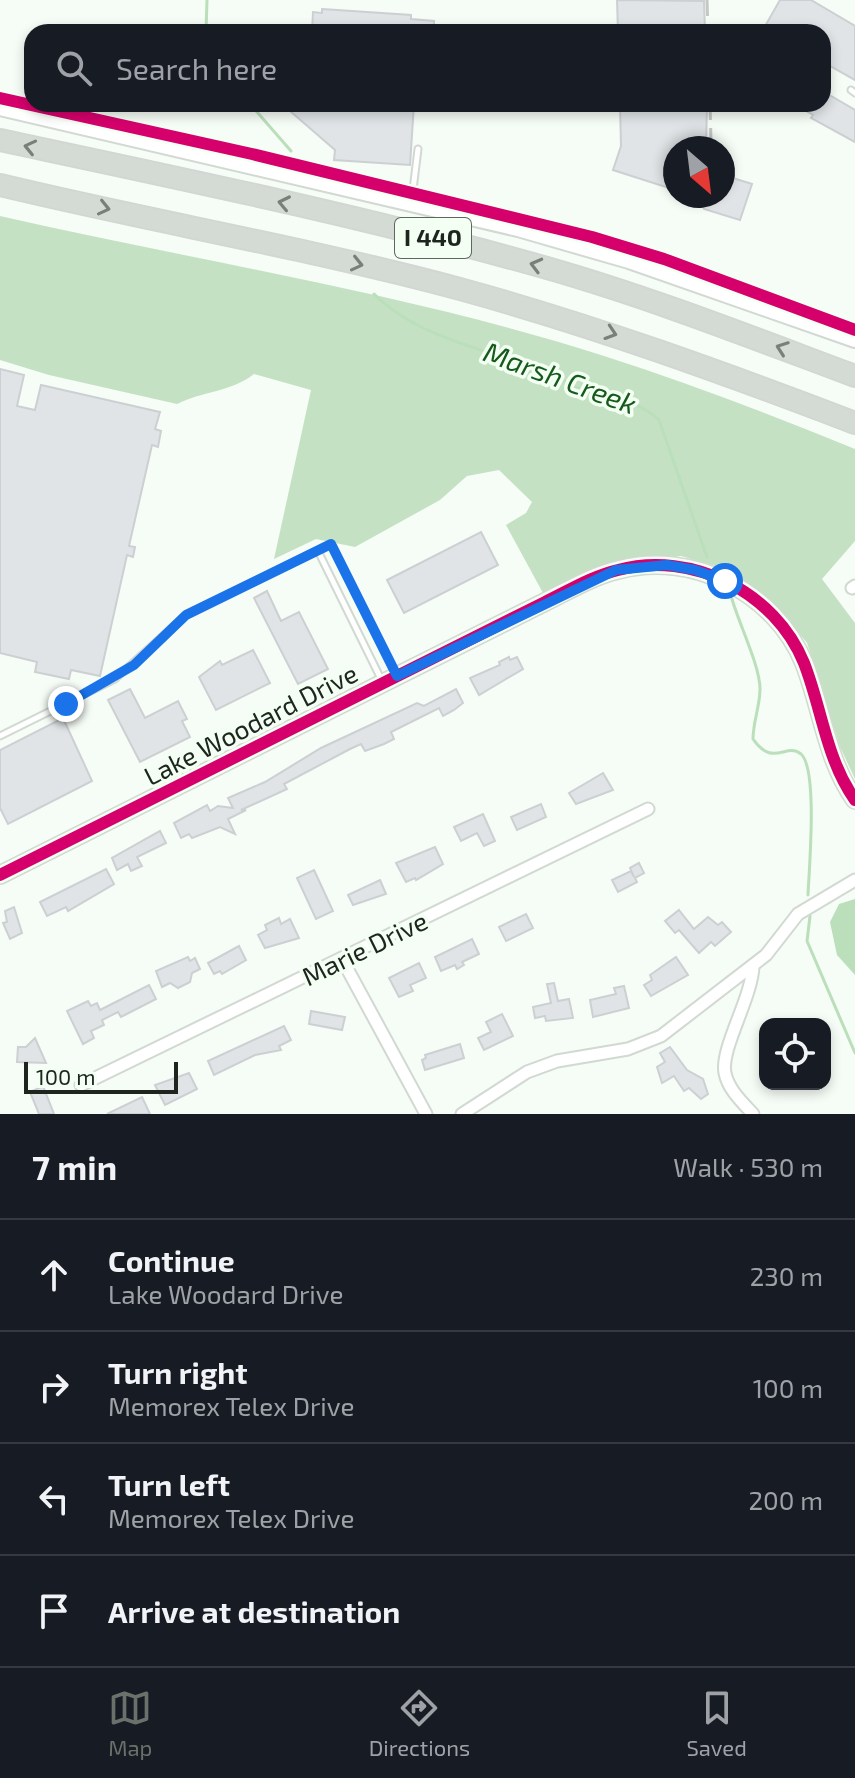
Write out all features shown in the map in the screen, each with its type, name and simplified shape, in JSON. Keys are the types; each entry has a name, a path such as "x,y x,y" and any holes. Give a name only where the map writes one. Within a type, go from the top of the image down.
{"highway":[{"name":"I 440","path":"0,140 309,208 509,258 654,301 855,376"},
{"name":"I 440","path":"0,185 397,273 546,313 678,355 855,423"}],"street":[{"path":"0,107 599,250 855,339"},
{"name":"Lake Woodard Drive","path":"0,875 616,570 652,565 695,570 751,596 785,630 804,664 835,764 855,800"},
{"name":"Marie Drive","path":"81,1085 343,961 648,809"},
{"path":"462,1114 527,1072 557,1061 628,1049 661,1036 753,966 798,914 855,880"},
{"path":"343,961 426,1114"},
{"path":"753,966 753,984 725,1060 725,1074 734,1092 753,1114"}],"lane":[{"path":"411,203 418,149"},
{"path":"0,736 115,679 186,615 331,544 390,680"},
{"path":"318,551 390,680"}],"shaded area":[{"path":"0,216 380,296 530,334 667,377 855,449 855,541 822,579 855,623 855,779 840,747 807,643 786,617 729,570 681,556 611,564 543,593 506,525 526,513 532,502 499,470 467,476 440,500 355,547 316,539 274,559 311,390 254,374 236,384 177,404 49,375 0,360"},
{"path":"855,899 855,975 837,955 830,922 839,904"}],"building":[{"path":"617,0 704,1 705,24 618,24"},
{"path":"780,0 811,0 855,26 855,80 831,66 831,24 766,24"},
{"path":"322,9 411,15 411,19 434,21 434,24 312,24 313,12 322,13"},
{"path":"831,96 855,110 855,142 811,118 813,115 808,112 831,112"},
{"path":"291,112 413,112 410,165 334,160 335,150"},
{"path":"620,112 707,112 706,136 663,136 663,186 613,170 621,146"},
{"path":"735,179 752,184 740,220 704,209 735,208"},
{"path":"0,369 24,375 17,406 35,410 41,385 160,412 155,429 161,431 158,447 152,445 129,546 135,547 133,557 127,555 100,676 71,670 69,679 35,672 37,662 0,653"},
{"path":"481,532 498,565 404,613 387,580"},
{"path":"267,591 281,621 299,612 328,669 298,684 254,598"},
{"path":"253,650 270,683 216,710 199,677 220,661 222,665"},
{"path":"509,657 510,660 517,657 523,669 479,695 470,678 500,665 499,662"},
{"path":"130,689 145,718 178,701 187,719 182,721 190,737 140,762 108,700"},
{"path":"456,689 463,703 454,710 443,716 439,708 391,732 394,739 384,744 365,751 361,744 350,749 284,784 287,789 241,810 246,810 228,819 235,834 220,827 192,838 189,834 181,838 174,823 207,805 210,811 218,806 233,808 228,798 265,782 321,748 417,703 424,706"},
{"path":"63,718 92,781 8,824 0,808 0,750"},
{"path":"603,773 613,790 576,804 569,793"},
{"path":"541,804 546,817 517,830 511,817"},
{"path":"483,814 495,841 484,846 477,833 461,841 454,827"},
{"path":"160,831 166,843 137,857 142,866 131,871 128,864 117,870 112,858"},
{"path":"435,847 443,864 416,880 406,882 396,863"},
{"path":"639,863 644,873 635,878 637,882 618,892 612,880 631,871 634,877 630,868"},
{"path":"106,869 114,884 68,911 66,907 47,916 40,902"},
{"path":"314,870 333,911 316,919 297,878"},
{"path":"380,880 386,894 353,905 348,895"},
{"path":"14,907 22,933 10,939 3,923 7,922 5,911"},
{"path":"679,910 694,929 708,917 718,925 722,922 731,932 715,946 711,942 699,953 679,930 675,933 665,921"},
{"path":"526,914 533,928 506,941 499,927"},
{"path":"279,918 281,924 290,919 299,938 265,948 258,935 267,930 265,925"},
{"path":"472,939 479,954 462,962 464,965 457,969 455,965 441,971 435,957"},
{"path":"239,946 246,960 222,974 220,971 214,974 208,963"},
{"path":"188,957 190,961 195,958 200,969 192,973 190,982 178,988 170,983 162,987 156,971"},
{"path":"676,957 688,975 651,996 644,985 652,980 650,975"},
{"path":"419,963 426,978 410,985 413,991 399,997 389,978"},
{"path":"554,983 558,1001 569,999 573,1018 546,1021 545,1016 535,1018 533,1007 551,1003 547,984"},
{"path":"149,985 156,999 121,1017 118,1012 102,1020 104,1025 91,1031 94,1038 83,1044 67,1011 88,1001 91,1006 97,1003 100,1010"},
{"path":"624,986 629,1008 593,1017 590,1000 616,994 614,988"},
{"path":"311,1011 345,1017 342,1030 309,1024"},
{"path":"502,1014 513,1036 484,1050 478,1038 491,1032 486,1022"},
{"path":"284,1026 291,1040 279,1046 281,1050 255,1055 214,1075 208,1061"},
{"path":"35,1038 46,1063 17,1062 18,1047 26,1047"},
{"path":"460,1044 464,1058 425,1070 422,1060 426,1058 425,1055"},
{"path":"670,1047 687,1070 703,1079 708,1094 701,1099 689,1088 684,1091 674,1076 662,1083 657,1067 665,1062 660,1053"},
{"path":"189,1073 197,1089 165,1105 155,1085"},
{"path":"43,1086 54,1114 39,1114 30,1092"},
{"path":"142,1097 150,1114 107,1114"}],"waterway":[{"name":"Marsh Creek","path":"206,24 207,0"},
{"name":"Marsh Creek","path":"257,112 291,151"},
{"name":"Marsh Creek","path":"374,294 392,309 433,333 547,372 580,389 632,403 651,413 659,420 707,557"},
{"name":"Marsh Creek","path":"732,599 759,680 760,695 753,739 767,752 795,751 806,763 811,799 808,895"},
{"name":"Marsh Creek","path":"810,916 807,941 855,1053"}],"railway":[{"path":"707,0 708,24"},
{"path":"710,112 711,136"}],"cycle path":[{"path":"0,98 24,103"},
{"path":"63,112 252,154 592,237 664,259 855,330"},
{"path":"0,875 580,584 618,570 646,565 674,566 728,582 752,597 773,616 791,638 804,663 837,768 855,800"}],"route":[{"path":"66,704 115,679 134,665 172,625 186,615 331,544 397,676 616,570 667,565 695,570 725,581"}]}
